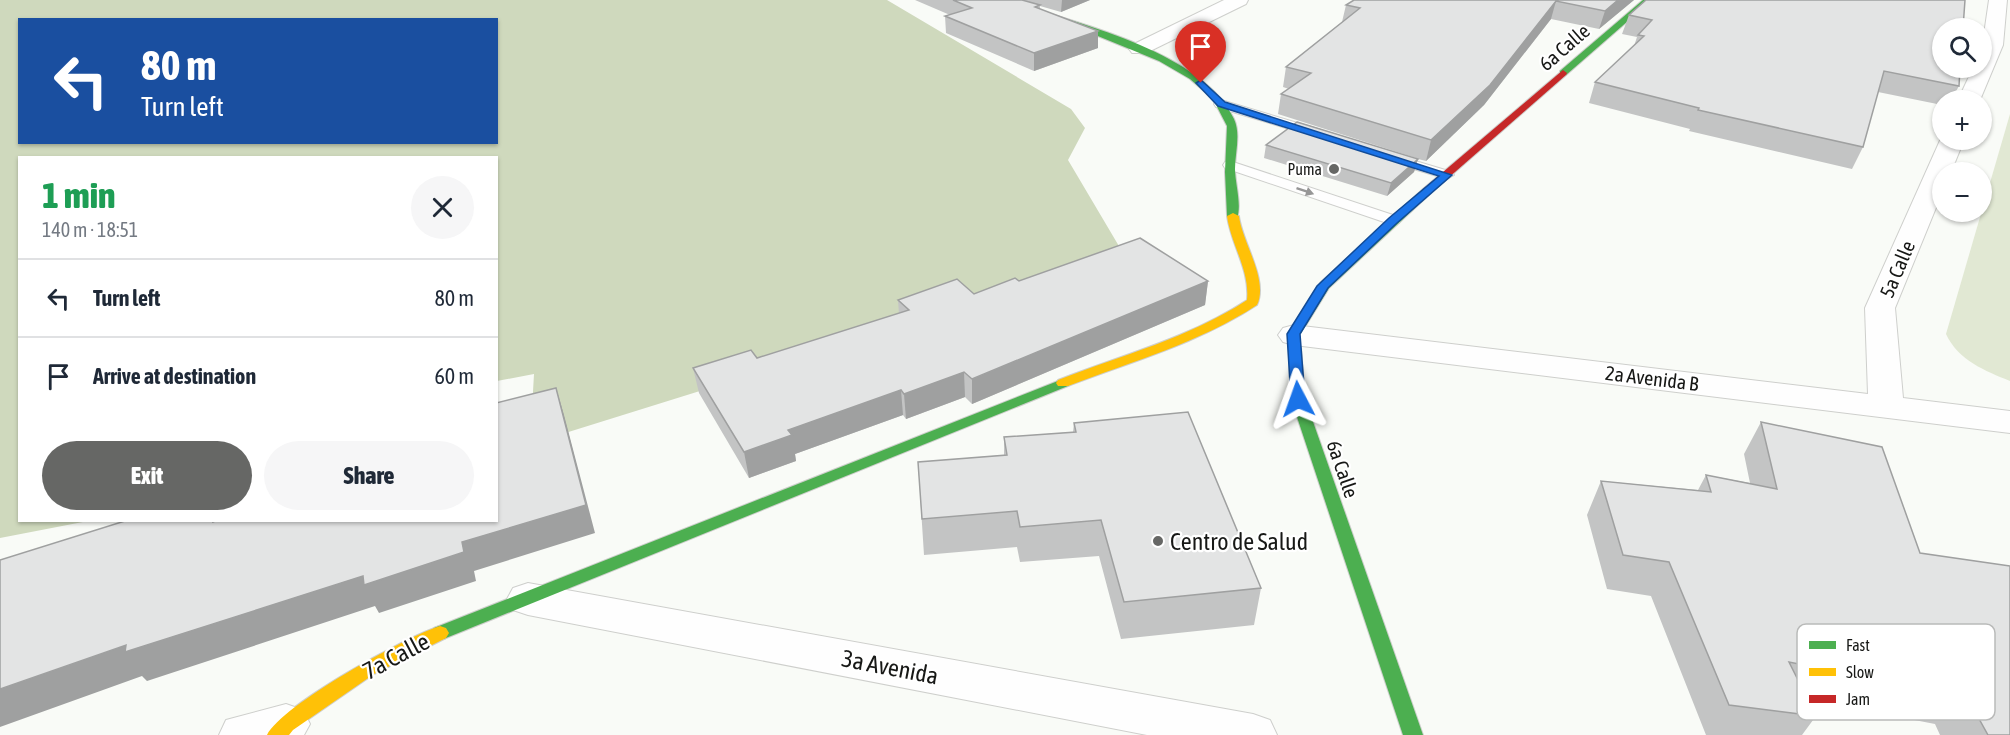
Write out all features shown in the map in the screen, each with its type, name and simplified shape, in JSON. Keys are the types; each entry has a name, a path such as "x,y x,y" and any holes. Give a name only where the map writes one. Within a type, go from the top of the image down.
{"street":[{"path":"997,0 1139,49 1178,66 1201,83 1221,104"},
{"path":"1139,49 1239,0"},
{"name":"6a Calle","path":"1413,735 1298,399 1294,334 1324,286 1393,220 1648,0"},
{"path":"1975,90 2001,48 1998,0"},
{"name":"7a Calle","path":"268,731 368,669 438,634 1232,317 1252,302 1256,286 1241,251 1233,224 1230,165 1232,129 1221,104"},
{"name":"5a Calle","path":"1886,407 1881,308 1948,150"},
{"name":"2a Avenida B","path":"1294,334 2010,422"},
{"name":"3a Avenida","path":"528,599 1253,735"}],"lane":[{"path":"1221,104 1334,139"},
{"path":"1379,154 1447,175"},
{"path":"1230,165 1393,220"}],"green space":[{"path":"0,0 887,0 1071,109 1085,128 1068,160 1126,258 530,444 534,374 498,381 498,156 18,156 18,522 83,522 0,538"},
{"path":"2010,114 2010,381 1973,364 1958,351 1946,334 1979,222 1992,222 1992,176"}],"building":[{"path":"953,0 1022,0 1040,5 1035,7 1098,31 1034,53 945,16 972,8"},
{"path":"1354,0 1618,0 1605,11 1556,1 1490,85 1431,140 1281,94 1311,73 1286,67 1360,8 1346,5"},
{"path":"1646,0 1965,0 1964,18 1932,18 1932,78 1959,78 1959,86 1884,71 1863,147 1698,110 1699,108 1595,82 1644,36 1638,35 1652,20 1629,15"},
{"path":"1297,122 1418,159 1391,183 1266,145"},
{"path":"1140,238 1208,281 972,379 964,372 904,394 901,390 788,430 792,435 744,452 693,368 751,350 757,358 909,310 898,300 957,279 974,294 1015,278 1019,281"},
{"path":"556,388 586,505 462,542 464,552 364,585 363,576 125,652 126,645 0,689 0,560 122,522 498,522 498,402"},
{"path":"1188,412 1261,588 1124,602 1101,520 1020,527 1017,511 922,519 918,462 1007,455 1004,437 1076,432 1074,423"},
{"path":"1761,422 1882,447 1920,553 2010,566 2010,735 1988,735 1980,720 1995,720 1995,624 1797,624 1797,664 1789,662 1797,678 1797,714 1729,705 1669,562 1623,555 1601,481 1711,492 1706,475 1777,489"}],"traffic: fast":[{"path":"997,0 1091,30 1162,59 1193,77 1216,97 1230,120 1231,126 1230,172 1233,216"},
{"path":"1563,73 1648,0"},
{"path":"1413,735 1298,399 1294,335 1324,286 1427,191"},
{"path":"440,633 1063,383"}],"traffic: slow":[{"path":"1063,383 1185,339 1209,328 1253,302 1253,280 1234,227 1233,216"},
{"path":"277,735 286,724 368,669 440,633"}],"traffic: jam":[{"path":"1427,191 1563,73"}],"place":[{"name":"Puma","path":"1334,169"},
{"name":"Centro de Salud","path":"1158,541"}],"route":[{"path":"1201,83 1221,104 1447,175 1393,220 1324,286 1294,334 1298,399"}]}
